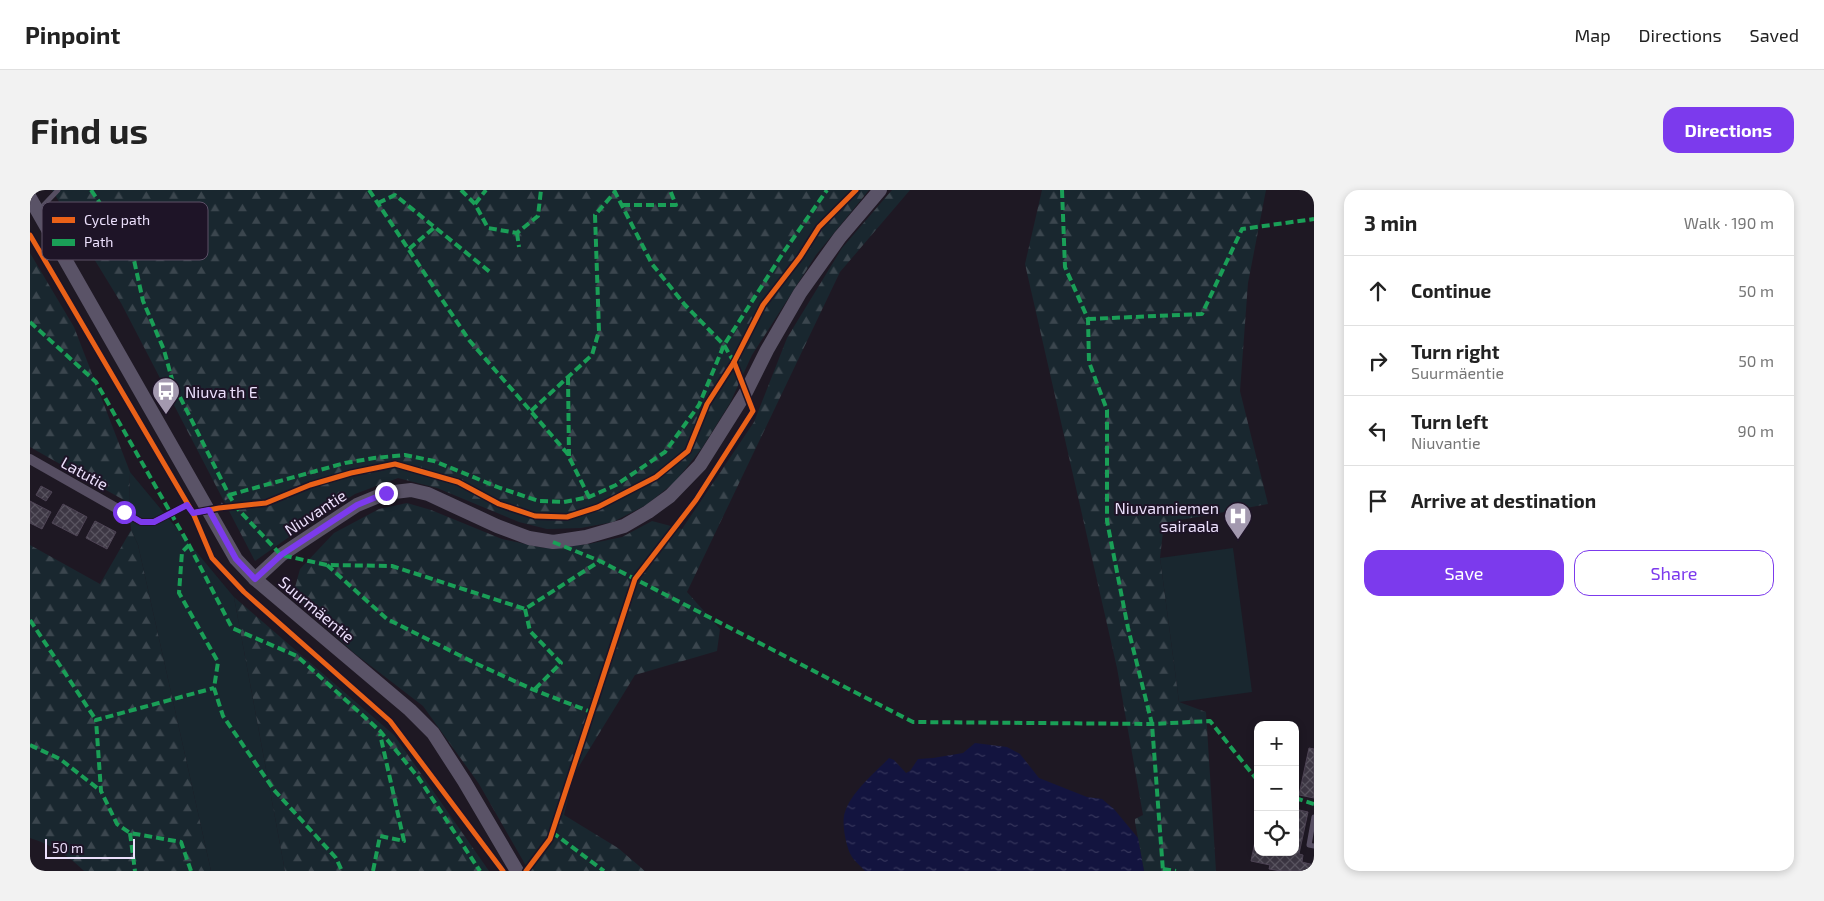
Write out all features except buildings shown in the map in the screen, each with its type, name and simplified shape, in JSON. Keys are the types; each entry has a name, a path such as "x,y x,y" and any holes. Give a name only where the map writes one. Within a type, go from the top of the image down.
{"main road":[{"name":"Niuvantie","path":"255,579 281,555 357,505 386,493 412,490 428,494 497,526 529,538 553,542 586,537 624,526 648,512 670,496 700,465 746,392 767,350 800,293 840,237 880,190"},
{"name":"Suurmäentie","path":"30,198 42,218"},
{"name":"Suurmäentie","path":"67,260 214,509 236,559 255,579 410,710 433,733 464,781 517,871"}],"street":[{"name":"Latutie","path":"30,459 124,512"}],"lane":[{"path":"47,202 58,190"},
{"path":"38,211 42,207"},
{"path":"1314,817 1309,845 1314,846"}],"path":[{"path":"214,509 229,495"},
{"path":"214,509 228,507"}],"green space":[{"path":"52,190 869,190 816,255 752,355 730,403 702,448 675,482 646,505 613,522 581,528 547,529 519,522 437,488 398,478 355,494 255,561 121,303 95,260 208,260 208,202 59,202"},
{"path":"892,190 910,190 840,272 687,592 720,629 717,651 635,675 573,776 564,815 618,848 645,871 529,871 479,784 423,706 354,653 310,612 294,591 300,569 334,533 379,509 407,503 431,510 502,539 544,548 589,544 622,537 652,521 682,529 754,422 787,338 842,248"},
{"path":"1042,190 1266,190 1248,283 1240,391 1268,504 1164,523 1160,558 1179,702 1206,712 1216,871 1144,871 1135,822 1135,819 1143,815 1117,668 1025,264"},
{"path":"30,253 74,327 130,472 129,503 30,447"},
{"path":"130,472 234,597 285,871 211,871 138,545 131,530 129,503"},
{"path":"131,530 138,545 211,871 84,871 59,851 30,838 30,545 100,584"},
{"path":"1233,548 1252,692 1179,702 1160,558"},
{"path":"234,597 394,735 489,871 285,871"}],"water":[{"path":"975,743 1007,747 1020,754 1039,778 1087,797 1102,799 1114,809 1138,838 1144,871 865,871 853,859 850,853 844,828 845,812 858,790 889,758 894,760 906,773 910,771 918,759 963,753"}],"marked path":[{"path":"91,190 99,202"},
{"path":"369,190 469,340 567,453 589,497"},
{"path":"461,190 475,204 488,228 517,233 538,216 541,190"},
{"path":"475,204 486,190"},
{"path":"614,190 652,264 685,305 724,345 734,362"},
{"path":"622,205 676,205 670,190"},
{"path":"229,495 345,463 405,455 434,461 500,488 539,501 564,502 589,497 616,485 665,452 699,405 724,345 783,253 827,190"},
{"path":"1062,190 1065,267 1088,319 1089,362 1107,410 1107,521 1128,628 1152,724 1163,871"},
{"path":"531,411 592,355 599,331 595,215 615,192"},
{"path":"378,203 395,195 490,272"},
{"path":"1088,319 1202,314 1242,229 1314,219"},
{"path":"409,249 435,227"},
{"path":"517,233 519,247"},
{"path":"134,260 143,301 164,350 173,383 236,507 281,555 327,565 392,566 525,609 600,561"},
{"path":"30,322 96,382 189,545 232,628 297,656 380,731 418,777 480,871"},
{"path":"568,377 569,456"},
{"path":"553,542 600,561 913,722 1152,724 1210,721 1254,776"},
{"path":"189,545 182,552 179,593 218,662 214,688 223,716 274,790 336,858 342,871"},
{"path":"327,565 387,619 534,690 591,712"},
{"path":"525,609 530,631 561,663 534,690"},
{"path":"30,620 96,720"},
{"path":"191,871 181,842 130,833 117,824 101,791 96,720 214,688"},
{"path":"373,871 380,836 404,841 380,734"},
{"path":"30,745 60,759 101,791"},
{"path":"1299,799 1314,804"},
{"path":"552,832 604,871"},
{"path":"130,833 135,871"},
{"path":"1163,869 1176,871"}],"cycle path":[{"path":"526,871 550,839 635,579 696,500 753,411 734,362 763,305 800,257 819,227 856,190"},
{"path":"30,235 42,255"},
{"path":"45,260 193,513 212,558 244,592 390,721 503,871"},
{"path":"193,513 266,503 310,485 351,473 395,464 458,482 499,504 535,516 567,517 598,507 656,477 688,451 707,404 734,362"},
{"path":"125,513 141,522 154,522 187,505"}],"place":[{"name":"Niuva th E","path":"166,415"},
{"name":"Niuvanniemen sairaala","path":"1238,540"}],"route":[{"path":"124,512 141,522 154,522 187,505 193,513 209,510 236,559 255,579 281,555 357,505 386,493"}]}
